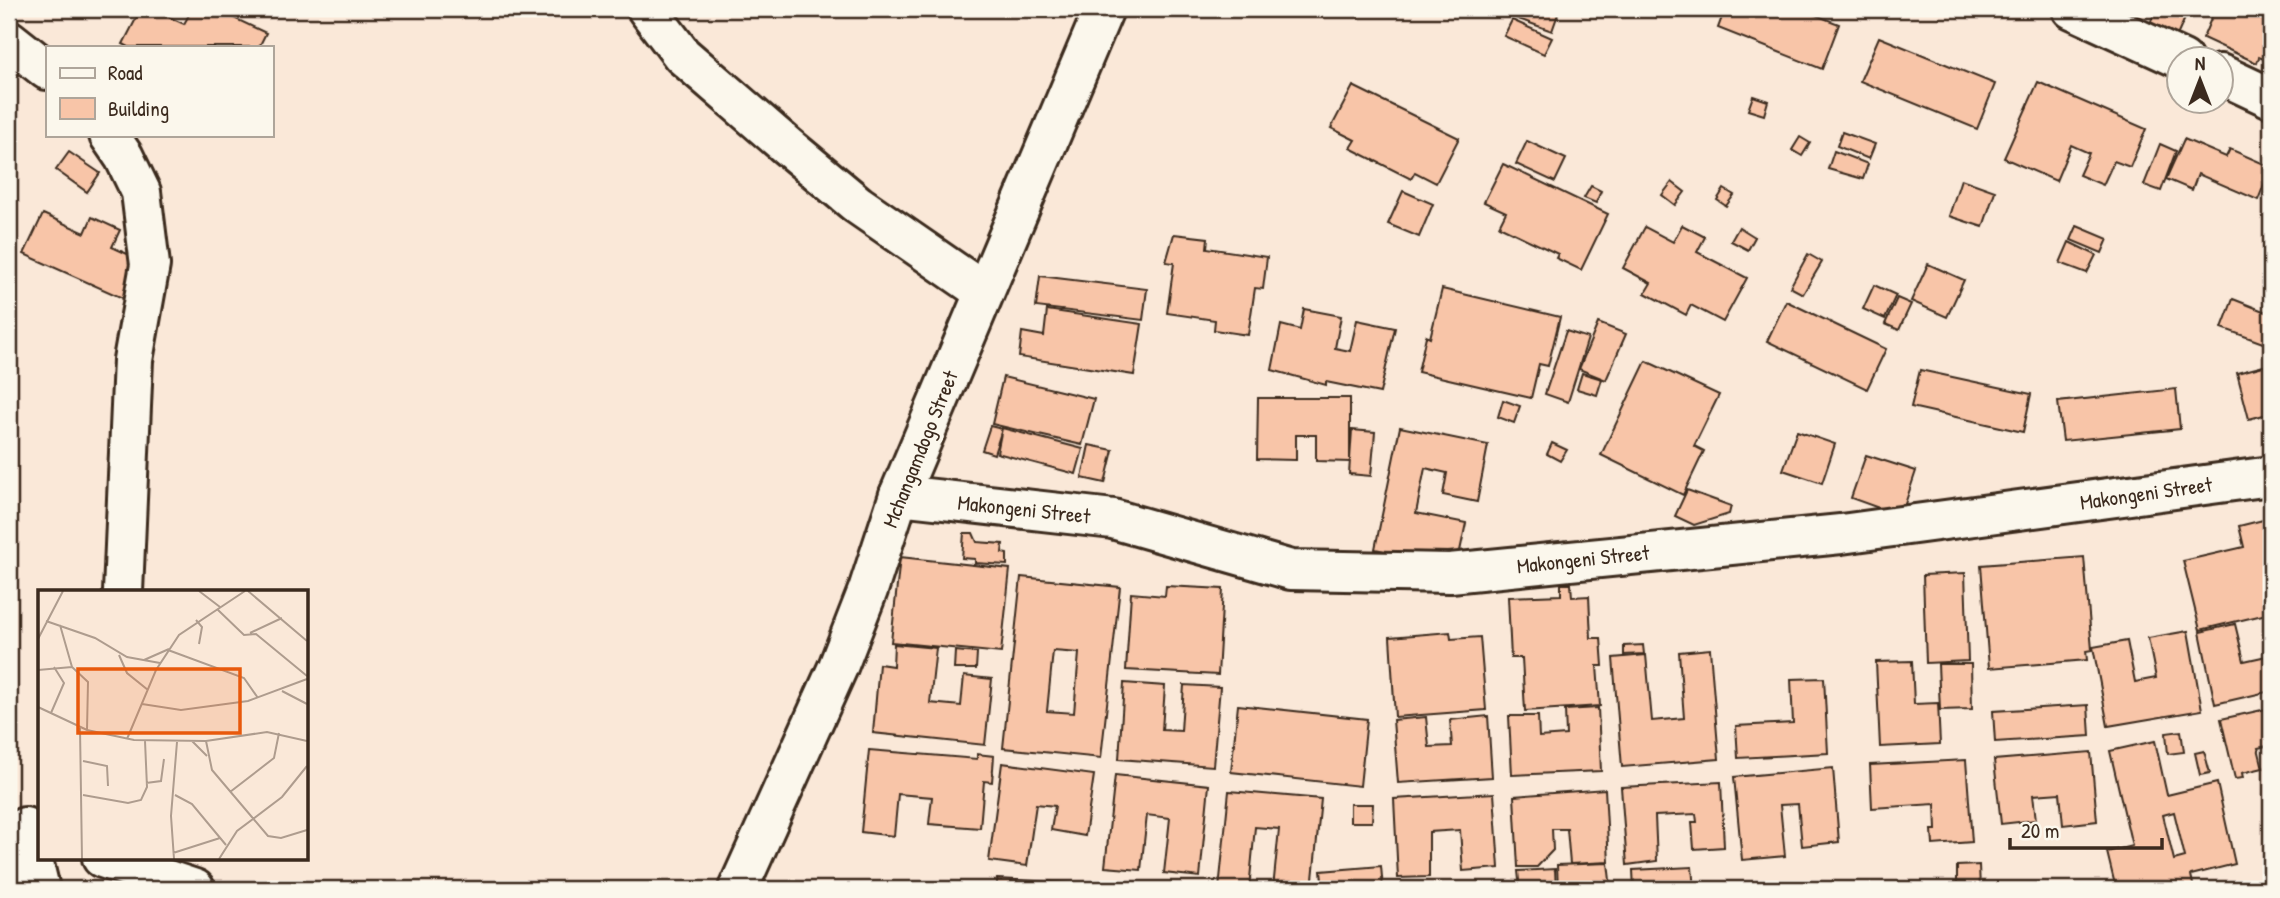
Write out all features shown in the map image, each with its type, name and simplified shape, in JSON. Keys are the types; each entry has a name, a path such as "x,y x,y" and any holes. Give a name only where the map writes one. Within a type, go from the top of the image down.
{"street":[{"path":"647,9 682,55 787,146 858,205 984,292"},
{"name":"Mchangamdogo Street","path":"738,889 838,667 868,590 898,495 1104,9"},
{"path":"2073,9 2164,51"},
{"path":"9,40 46,69"},
{"path":"2234,80 2271,97"},
{"path":"110,136 124,157 141,192 150,265 133,360 123,590"},
{"name":"Makongeni Street","path":"898,495 1113,519 1291,570 1450,573 1841,534 2271,476"},
{"path":"25,827 40,889"},
{"path":"117,861 195,889"}],"building":[{"path":"141,9 151,9 184,24 190,13 182,9 215,9 266,33 260,46 123,44"},
{"path":"1515,9 1543,9 1558,14 1552,31 1513,17"},
{"path":"1725,9 1800,9 1839,24 1822,69 1718,28"},
{"path":"2156,9 2167,9 2186,16 2172,46 2147,31"},
{"path":"2215,9 2261,9 2271,13 2271,62 2259,57 2257,63 2234,52 2234,46 2220,46 2203,38"},
{"path":"1512,20 1552,38 1544,54 1504,36"},
{"path":"1879,37 1995,84 1977,129 1860,81"},
{"path":"2038,82 2146,129 2130,167 2114,161 2103,185 2079,175 2089,153 2071,145 2056,181 2004,158"},
{"path":"1353,86 1459,138 1436,183 1415,172 1411,179 1350,148 1355,140 1331,128"},
{"path":"1753,96 1768,101 1764,115 1748,110"},
{"path":"1842,132 1875,144 1869,159 1837,146"},
{"path":"1800,137 1810,143 1802,156 1792,150"},
{"path":"2184,139 2226,157 2230,149 2271,167 2258,200 2198,174 2192,190 2166,179"},
{"path":"1527,141 1566,159 1555,182 1516,164"},
{"path":"2160,144 2176,151 2161,191 2144,185"},
{"path":"1834,151 1868,164 1863,179 1828,169"},
{"path":"69,152 100,173 87,192 56,170"},
{"path":"1503,164 1608,214 1581,270 1556,258 1558,254 1499,226 1506,212 1484,202"},
{"path":"1961,179 1995,191 1983,227 1949,216"},
{"path":"1672,182 1685,192 1675,205 1662,195"},
{"path":"1591,186 1601,191 1596,203 1584,198"},
{"path":"1724,189 1734,195 1726,206 1717,200"},
{"path":"1403,191 1433,204 1419,237 1388,224"},
{"path":"43,214 85,233 92,217 120,230 112,247 145,262 127,300 24,254"},
{"path":"1682,225 1705,237 1697,252 1747,278 1723,322 1691,305 1686,315 1645,293 1651,283 1623,268 1645,227 1673,242"},
{"path":"2077,226 2108,239 2102,253 2071,240"},
{"path":"1739,227 1755,237 1748,250 1731,241"},
{"path":"1174,234 1208,238 1207,248 1267,257 1263,289 1255,288 1248,335 1214,330 1215,320 1167,313 1174,263 1166,262"},
{"path":"2069,242 2096,255 2087,273 2060,263"},
{"path":"1808,254 1822,262 1803,294 1790,287"},
{"path":"1928,264 1964,280 1947,317 1911,301"},
{"path":"1040,276 1147,289 1143,320 1036,307"},
{"path":"1874,285 1896,295 1885,319 1863,309"},
{"path":"1442,289 1560,317 1548,366 1539,364 1531,398 1418,372 1426,336 1430,338"},
{"path":"1897,298 1911,304 1899,330 1885,324"},
{"path":"2233,299 2271,314 2271,346 2222,328"},
{"path":"1786,301 1886,349 1867,389 1767,341"},
{"path":"1304,309 1341,316 1335,348 1350,351 1357,320 1395,328 1380,393 1326,382 1326,385 1272,370 1281,325 1300,330"},
{"path":"1047,310 1142,324 1134,375 1019,357 1022,332 1044,336"},
{"path":"1598,323 1626,334 1606,380 1579,369"},
{"path":"1566,331 1588,338 1568,402 1545,394"},
{"path":"1646,361 1719,395 1694,446 1704,451 1683,495 1601,455"},
{"path":"2271,364 2271,413 2249,419 2237,373"},
{"path":"1920,370 2031,394 2023,432 1911,407"},
{"path":"1582,373 1602,379 1597,395 1577,389"},
{"path":"1003,377 1094,399 1082,445 992,424"},
{"path":"2176,389 2180,429 2063,441 2058,402"},
{"path":"1258,398 1350,398 1350,462 1316,461 1316,435 1296,435 1296,460 1257,459"},
{"path":"1503,400 1520,406 1514,423 1498,417"},
{"path":"990,426 1002,429 994,454 982,450"},
{"path":"1400,427 1488,445 1477,502 1443,495 1447,473 1425,468 1416,513 1466,523 1457,565 1375,549"},
{"path":"1002,428 1083,449 1076,474 997,453"},
{"path":"1352,430 1375,432 1371,476 1349,474"},
{"path":"1797,431 1835,444 1822,483 1783,470"},
{"path":"1552,443 1567,450 1560,461 1547,454"},
{"path":"1089,445 1113,450 1105,483 1082,478"},
{"path":"1866,455 1916,471 1901,516 1851,498"},
{"path":"1687,490 1731,506 1729,514 1694,525 1675,516"},
{"path":"2271,518 2271,613 2200,630 2183,561 2244,547 2239,526"},
{"path":"964,533 973,533 977,542 1003,544 1002,553 1007,554 1007,565 975,563 975,559 962,558"},
{"path":"900,557 1010,569 1001,653 891,642"},
{"path":"2084,557 2092,650 2086,651 2087,660 1989,668 1981,565"},
{"path":"1965,573 1968,661 1926,663 1923,575"},
{"path":"1021,577 1120,587 1101,758 1003,748","holes":["1053,651 1079,653 1074,713 1047,711"]},
{"path":"1561,584 1571,584 1572,597 1589,596 1591,638 1601,638 1603,666 1597,666 1600,706 1525,711 1522,658 1511,658 1508,597 1561,595"},
{"path":"1166,586 1223,589 1218,675 1126,670 1131,593 1165,596"},
{"path":"2235,624 2244,661 2271,655 2271,691 2215,704 2200,632"},
{"path":"2188,631 2202,710 2108,726 2093,647 2127,641 2135,682 2156,678 2148,638"},
{"path":"1450,632 1451,639 1480,637 1486,710 1395,717 1390,637"},
{"path":"894,644 936,648 930,703 961,706 964,676 992,679 985,745 873,733 879,664 893,666"},
{"path":"1643,645 1644,654 1624,655 1624,646"},
{"path":"1710,649 1719,759 1622,767 1613,658 1646,655 1652,721 1684,718 1679,652"},
{"path":"955,651 977,653 976,669 954,669"},
{"path":"1912,661 1914,704 1938,703 1940,744 1880,747 1876,662"},
{"path":"1938,664 1971,664 1972,709 1940,710"},
{"path":"1824,678 1828,753 1738,758 1736,726 1793,723 1791,679"},
{"path":"1124,683 1165,686 1162,730 1181,731 1184,685 1220,687 1213,766 1119,759"},
{"path":"1238,705 1367,719 1360,786 1231,772"},
{"path":"2088,705 2090,736 1995,742 1993,711"},
{"path":"1598,708 1601,771 1512,775 1509,716 1538,716 1539,737 1566,735 1565,710"},
{"path":"2271,708 2271,745 2258,748 2263,768 2242,773 2243,778 2235,779 2221,719"},
{"path":"1488,716 1492,777 1398,783 1393,720 1426,717 1429,747 1452,746 1450,720"},
{"path":"2181,731 2184,752 2168,754 2166,733"},
{"path":"2155,741 2167,795 2217,783 2235,864 2191,875 2194,889 2116,889 2107,852 2132,846 2110,751","holes":["2174,812 2185,857 2174,860 2163,815"]},
{"path":"869,750 977,759 977,754 994,756 992,782 984,781 980,828 929,824 932,797 898,794 894,836 861,832"},
{"path":"2204,751 2210,773 2200,775 2195,753"},
{"path":"2091,752 2097,821 2063,825 2060,793 2033,795 2036,820 2001,824 1994,760"},
{"path":"1966,760 1972,842 1933,845 1932,830 1936,830 1935,804 1872,808 1870,765"},
{"path":"1002,763 1094,775 1085,836 1051,830 1055,806 1036,804 1027,866 989,861"},
{"path":"1833,768 1839,842 1802,846 1798,804 1780,805 1785,856 1742,860 1734,777"},
{"path":"1115,775 1209,785 1200,877 1164,873 1170,818 1147,815 1141,870 1105,867"},
{"path":"1721,782 1724,847 1694,849 1692,822 1697,822 1696,814 1655,816 1657,861 1627,865 1621,787"},
{"path":"1605,789 1609,862 1570,864 1567,829 1552,829 1553,850 1537,867 1518,867 1514,796"},
{"path":"1229,791 1321,799 1312,889 1273,889 1279,829 1255,827 1249,889 1219,889"},
{"path":"1494,793 1499,868 1463,871 1460,830 1429,832 1429,877 1398,878 1394,799"},
{"path":"1350,804 1373,804 1372,822 1350,822"},
{"path":"1608,863 1611,889 1558,889 1557,865"},
{"path":"1979,865 1980,889 1957,889 1957,866"},
{"path":"1381,866 1383,889 1323,889 1321,871"},
{"path":"1692,867 1694,889 1634,889 1633,870"},
{"path":"1555,869 1556,889 1520,889 1518,871"},
{"path":"997,879 1071,883 1071,889 992,889 997,888"}]}
